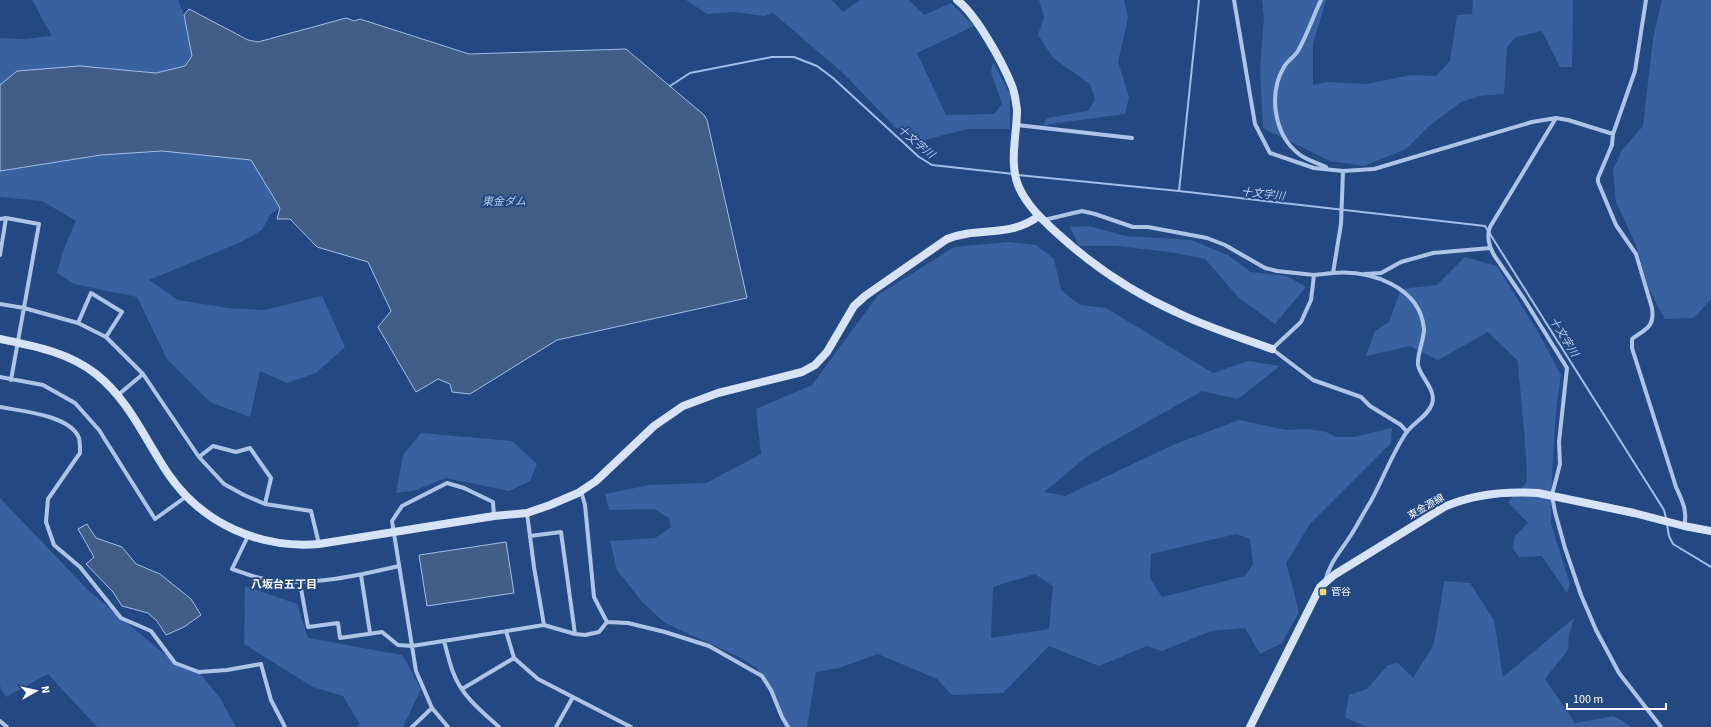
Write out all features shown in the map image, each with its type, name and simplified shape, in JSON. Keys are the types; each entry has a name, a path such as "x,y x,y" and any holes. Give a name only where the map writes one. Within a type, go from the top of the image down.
{"street":[{"path":"957,0 965,3 996,54 1013,87 1016,109 1014,171 1018,185 1025,199 1041,218 1078,253 1119,282 1176,313 1272,349 1313,380 1362,397 1370,406 1401,425 1407,432"},
{"path":"1234,0 1255,124 1270,153 1314,168 1343,171 1374,169 1532,122 1556,118 1568,120 1613,134"},
{"path":"1321,0 1297,52 1284,66 1278,80 1275,106 1277,120 1290,145 1299,155 1330,169"},
{"path":"1646,0 1636,71 1613,134 1612,145 1599,173 1598,182 1616,225 1636,254 1652,308 1653,316 1650,326 1632,339 1632,348 1676,487 1684,506 1686,518 1684,526"},
{"path":"1556,118 1490,227 1488,232 1490,248 1567,368 1559,442 1560,464 1552,495 1555,512 1565,548 1596,630 1619,673 1661,727"},
{"path":"1016,125 1132,138"},
{"path":"1333,272 1341,224 1343,171"},
{"path":"0,339 42,348 69,358 96,375 118,395 138,423 169,475 187,496 205,512 221,523 259,540 299,545 319,544 494,516 527,513 581,491 610,469 654,426 683,406 718,393 802,372 815,365 828,352 854,306 878,286 947,239 957,235 1007,231 1033,220 1082,211 1133,227 1148,227 1207,238 1225,245 1265,268 1276,271 1314,275 1345,272 1360,274 1386,281 1409,295 1419,309 1423,320 1423,336 1418,364 1432,393 1432,404 1407,432 1371,500 1327,570 1324,583"},
{"path":"0,219 6,218 39,224 11,380"},
{"path":"0,255 6,218"},
{"path":"1360,274 1381,273 1401,262 1433,253 1490,248"},
{"path":"1272,349 1301,322 1311,300 1314,275"},
{"path":"78,323 91,293 122,312 106,337"},
{"path":"0,304 24,308 78,323 106,337 143,374 198,457 224,484 265,504 311,511 319,544"},
{"path":"118,395 143,374"},
{"path":"0,377 43,385 75,403 99,430 155,519 187,496"},
{"path":"0,407 51,417 69,425 79,438 80,454 48,500 46,522 54,545 80,567 121,618 151,631 175,663 199,672 227,670 261,664 271,700 285,727"},
{"path":"198,457 213,446 236,452 250,448 271,478 265,504"},
{"path":"448,727 432,708 416,671 392,521 402,506 447,483 464,488 493,502 494,516"},
{"path":"581,491 585,504 590,549 591,583 594,597 607,622"},
{"name":"東金源線","path":"1250,727 1316,593 1324,583 1444,507 1458,501 1486,495 1526,492 1552,495 1711,531"},
{"path":"527,513 544,625"},
{"path":"530,536 561,532 575,634"},
{"path":"248,536 232,569 266,580 300,583 361,575 399,566"},
{"path":"361,575 370,633"},
{"path":"300,583 308,627 338,623 340,638 382,632 398,645 412,646 544,625 575,634 585,635 599,632 607,622"},
{"path":"607,622 628,623 709,646 762,676 771,690 782,717 788,727"},
{"path":"506,631 514,658 538,679 631,727"},
{"path":"444,641 453,672 462,689 473,703 499,727"},
{"path":"462,689 514,658"},
{"path":"563,727 557,726 573,697"},
{"path":"412,727 432,708"},
{"path":"0,721 7,727"}],"shaded area":[{"path":"32,0 178,0 184,15 192,56 185,66 156,73 80,66 17,71 0,85 0,38 25,39 52,36"},
{"path":"686,0 832,0 843,12 860,0 909,0 924,15 951,3 974,26 917,53 946,115 994,114 1002,104 991,72 993,62 1010,94 1010,129 967,129 921,141 895,127 843,73 773,13 764,16 734,12 707,14"},
{"path":"1039,0 1124,0 1128,18 1118,62 1129,97 1125,114 1043,125 1047,118 1088,111 1095,99 1090,84 1053,58 1038,35 1044,17"},
{"path":"1262,0 1326,0 1313,44 1313,85 1326,82 1367,84 1411,75 1436,76 1450,61 1457,15 1472,14 1473,0 1573,0 1572,67 1560,67 1542,31 1516,37 1507,47 1504,94 1479,96 1461,102 1428,127 1406,149 1364,166 1330,161 1263,128 1260,70 1264,18"},
{"path":"1662,0 1711,0 1711,299 1694,318 1665,319 1649,289 1636,245 1616,202 1613,170 1622,150 1643,126 1653,39"},
{"path":"162,151 252,160 280,208 270,215 262,230 241,242 149,280 178,300 228,308 265,310 322,296 345,347 316,373 287,383 260,371 250,417 210,402 167,359 137,297 74,284 57,273 63,251 76,221 42,201 0,197 0,171 101,155"},
{"path":"1088,226 1125,236 1191,240 1228,255 1251,272 1287,276 1306,287 1275,324 1239,298 1205,259 1170,252 1117,246 1079,246 1070,227"},
{"path":"1008,242 1036,245 1054,259 1061,290 1080,305 1106,308 1213,373 1248,361 1280,366 1238,399 1202,391 1089,455 1044,492 1065,496 1173,445 1239,420 1286,430 1308,429 1326,432 1336,437 1354,437 1392,428 1391,443 1310,524 1286,563 1299,612 1282,643 1260,654 1245,628 1211,631 1162,651 1147,646 1099,666 1049,646 1003,693 952,695 937,679 878,654 839,668 816,672 807,727 788,727 757,668 737,656 665,623 643,603 617,570 610,541 655,538 671,527 669,518 654,509 609,510 605,494 650,485 706,483 761,454 756,409 812,385 878,295 954,247","holes":["1236,534 1250,539 1253,564 1245,576 1162,597 1150,578 1151,554","1035,574 1053,586 1049,629 991,638 993,587"]},
{"path":"1465,257 1497,266 1537,330 1561,375 1556,412 1552,474 1551,524 1570,584 1567,593 1542,556 1519,557 1513,549 1515,536 1528,523 1508,502 1527,482 1525,437 1518,361 1488,332 1438,360 1410,346 1366,356 1375,331 1389,322 1401,289 1437,285"},
{"path":"421,433 512,441 537,464 530,481 509,491 446,478 416,490 396,493 403,455"},
{"path":"0,498 89,591 175,663 199,672 220,698 236,727 97,727 48,674 6,697 0,686"},
{"path":"1444,581 1470,583 1494,620 1503,677 1574,618 1569,635 1568,650 1545,679 1575,723 1614,716 1632,727 1366,727 1345,717 1349,695 1367,689 1388,665 1398,663 1413,678 1433,646"},
{"path":"245,586 297,604 308,638 402,655 421,689 403,727 356,727 360,724 343,696 313,687 244,644"}],"water":[{"name":"東金ダム","path":"189,9 248,40 258,42 346,18 354,21 360,19 469,54 626,49 704,115 707,120 747,298 557,340 470,394 452,392 450,384 438,379 416,392 378,327 391,311 368,262 317,247 290,219 277,219 280,208 251,160 162,151 101,155 0,171 0,85 17,71 80,66 156,73 185,66 192,56 184,15"},
{"path":"87,524 96,538 122,547 136,564 160,574 191,599 201,615 184,627 166,635 157,621 148,613 122,606 113,592 86,564 94,557 78,529"},
{"path":"506,542 514,593 427,606 419,555"}],"waterway":[{"path":"1179,191 1199,0"},
{"name":"十文字川","path":"670,86 690,73 772,57 794,57 817,66 833,78 919,157 932,165 1014,174"},
{"name":"十文字川","path":"1018,175 1179,191 1485,226 1664,510 1666,518"},
{"name":"十文字川","path":"1667,524 1669,536 1673,544 1711,567"}],"place":[{"name":"菅谷","path":"1323,592"}],"district":[{"name":"八坂台五丁目","path":"284,584"}]}
